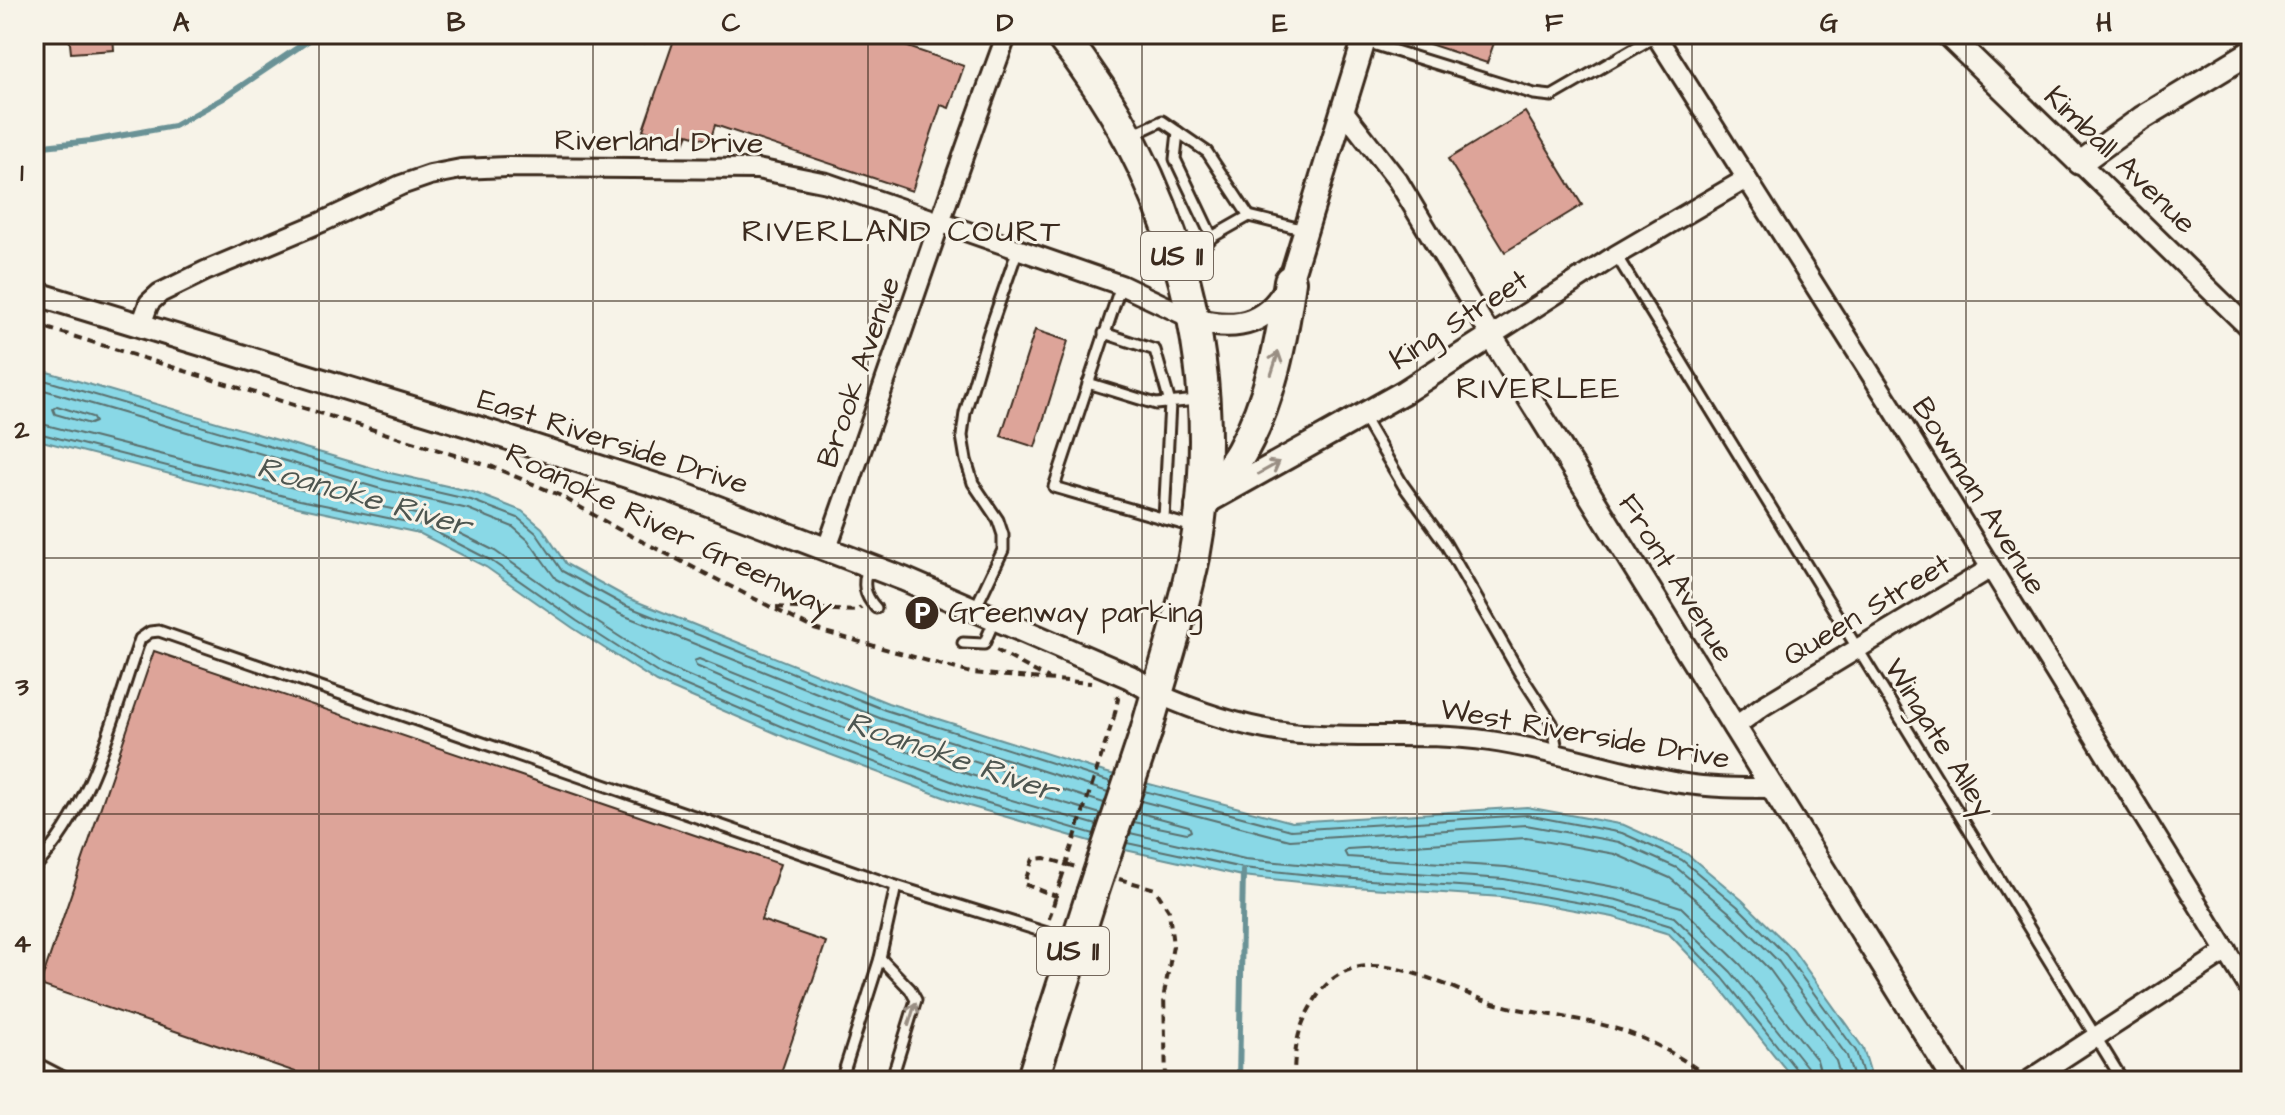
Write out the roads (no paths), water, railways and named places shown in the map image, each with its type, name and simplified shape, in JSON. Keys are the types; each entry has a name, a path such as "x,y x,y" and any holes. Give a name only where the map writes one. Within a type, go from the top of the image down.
{"main road":[{"name":"US 11","path":"1032,1081 1146,732 1182,611 1200,517 1205,456 1204,399 1195,320 1182,270 1157,201 1127,137 1106,99 1060,34"},
{"path":"1200,517 1242,452 1262,402 1280,348 1290,281"}],"street":[{"name":"Brook Avenue","path":"827,548 912,309 938,221 1007,34"},
{"name":"Kimball Avenue","path":"1947,34 2251,330"},
{"name":"Bowman Avenue","path":"1656,35 1895,412 2251,991"},
{"path":"1195,320 1210,325 1247,323 1274,307 1290,281 1364,38"},
{"path":"2080,163 2106,141 2251,52"},
{"name":"Front Avenue","path":"1342,109 1398,181 1733,728 1955,1081"},
{"name":"Riverland Drive","path":"141,325 149,303 160,293 182,282 401,185 461,169 757,169 827,183 1121,285 1195,320"},
{"name":"King Street","path":"1200,517 1616,255 1746,179"},
{"name":"East Riverside Drive","path":"34,293 659,487 869,564 1130,677 1156,693"},
{"name":"Queen Street","path":"1733,728 1856,648 1991,568"},
{"name":"West Riverside Drive","path":"1156,693 1196,712 1231,723 1289,733 1445,735 1494,741 1682,783 1726,788 1771,788"},
{"path":"2028,1081 2227,951"},
{"path":"34,1067 61,1081"}],"lane":[{"path":"1364,38 1534,94 1552,96 1656,35"},
{"path":"1127,137 1162,121 1207,152 1249,216 1305,230"},
{"path":"1178,132 1175,159 1212,237"},
{"path":"1182,270 1212,237 1249,216"},
{"path":"963,643 984,644 985,614 1003,550 1003,535 998,520 973,483 966,460 962,436 965,413 1018,249"},
{"name":"Wingate Alley","path":"1616,255 2123,1081"},
{"path":"1121,285 1054,487 1164,519 1200,517"},
{"path":"1104,333 1155,350 1170,403 1164,519"},
{"path":"1088,383 1156,404 1204,399"},
{"path":"1362,416 1403,485 1445,543 1552,723 1558,755"},
{"path":"869,564 863,582 873,604"},
{"path":"34,868 79,806 101,754 140,639 150,632 159,631 896,886 1077,942"},
{"path":"841,1081 880,958 896,886"},
{"path":"880,958 910,989 916,1000 891,1081"}],"water":[{"name":"Roanoke River","path":"34,368 386,472 473,492 522,511 542,528 566,564 628,598 888,703 1104,772 1292,822 1527,807 1624,825 1686,853 1742,900 1793,950 1863,1048 1873,1081 1795,1081 1717,984 1669,934 1613,917 1502,897 1242,876 1103,845 962,804 789,739 657,682 486,567 419,533 298,507 34,439"}],"waterway":[{"path":"34,147 91,141 174,126 222,99 318,34"},
{"path":"609,34 643,42 645,34"},
{"path":"1239,1081 1243,871"}],"place":[{"name":"Greenway parking","path":"922,613"}],"district":[{"name":"RIVERLAND COURT","path":"902,231"},
{"name":"RIVERLEE","path":"1539,388"}]}
